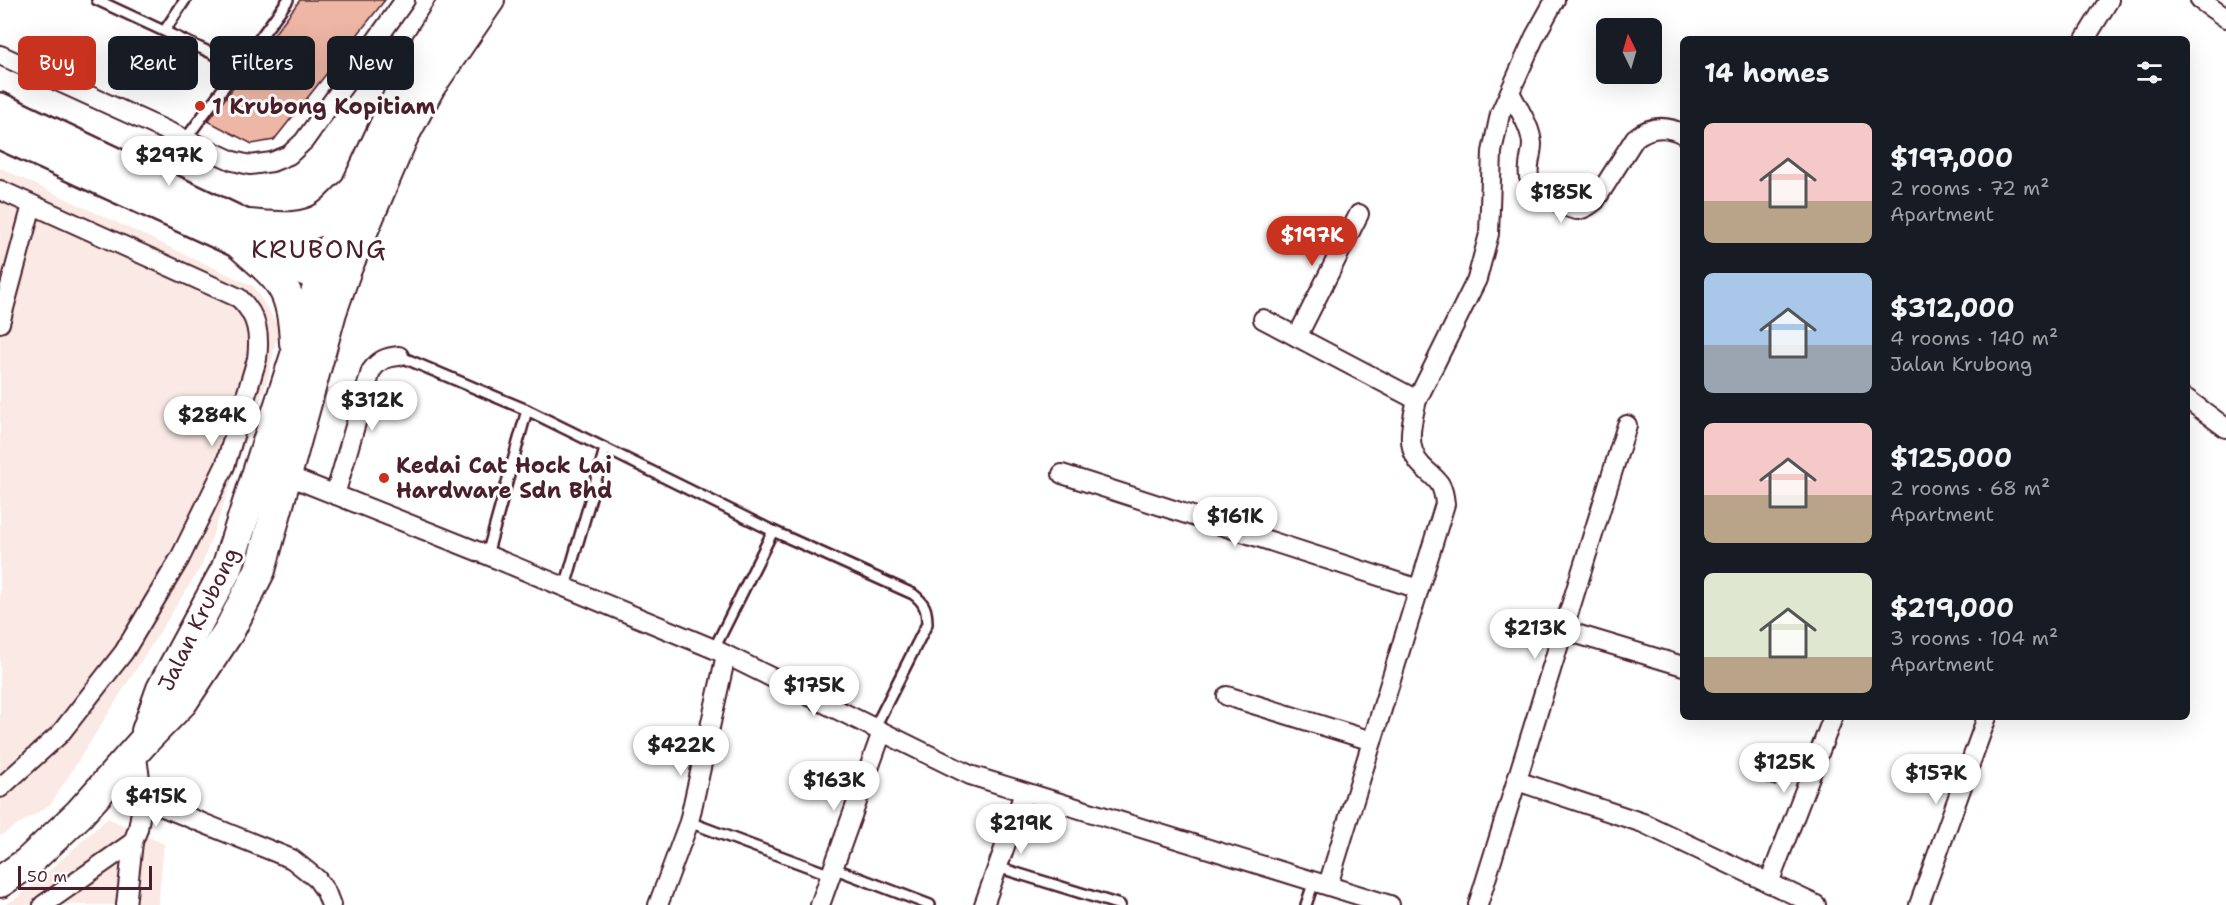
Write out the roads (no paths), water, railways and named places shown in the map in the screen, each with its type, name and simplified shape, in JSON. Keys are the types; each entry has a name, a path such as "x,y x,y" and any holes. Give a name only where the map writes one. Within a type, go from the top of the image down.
{"main road":[{"name":"Jalan Krubong","path":"0,882 27,863 79,814 140,745 162,689 227,568 273,470 333,273 354,192 412,68 455,0"},
{"name":"Jalan Krubong","path":"273,470 295,355 333,273 424,97 489,0"},
{"path":"295,355 294,323 290,298 245,235 304,226 325,217 354,192"}],"street":[{"path":"0,55 185,140 233,161 250,165 272,162 289,155 316,126 405,0"},
{"path":"1321,883 1372,741 1445,504 1444,490 1439,480 1421,465 1414,455 1411,425 1417,400 1478,279 1488,234 1492,152 1500,114 1535,36 1555,0"},
{"path":"2087,36 2109,0"},
{"path":"2205,1 2226,18"},
{"path":"1510,92 1532,140 1529,176 1533,185 1567,207 1576,210 1586,208 1595,201 1635,138 1644,131 1656,127 1680,133"},
{"path":"0,107 245,235"},
{"path":"0,135 333,273"},
{"path":"0,190 239,298 254,316 259,344 225,466 180,558 117,661 60,734 0,789"},
{"path":"0,323 32,205"},
{"path":"1298,337 1359,214"},
{"path":"1263,319 1417,400"},
{"path":"335,495 371,371 378,362 387,357 399,356"},
{"path":"2190,401 2226,428"},
{"path":"1478,905 1627,425"},
{"path":"273,470 488,555 720,652 970,776 1390,905"},
{"path":"1062,474 1419,588"},
{"path":"1563,630 1680,665"},
{"path":"658,905 689,822 720,652"},
{"path":"1227,696 1372,741"},
{"path":"1769,883 1832,720"},
{"path":"1919,905 1986,720"},
{"path":"820,905 878,729"},
{"path":"126,905 133,842 138,829 143,799 140,745"},
{"path":"1517,781 1642,823 1816,905"},
{"path":"984,905 1024,793"},
{"path":"143,799 292,859 317,879 331,905"},
{"path":"43,905 133,842"}],"lane":[{"path":"97,0 210,52"},
{"path":"165,30 185,0"},
{"path":"261,36 288,0"},
{"path":"185,140 221,90"},
{"path":"399,356 527,410 773,531 913,594 924,603 927,624 878,729"},
{"path":"488,555 527,410"},
{"path":"566,587 605,448"},
{"path":"720,652 773,531"},
{"path":"689,822 930,905"},
{"path":"997,867 1120,905"},
{"path":"1306,905 1321,883"}],"place":[{"name":"1 Krubong Kopitiam","path":"200,106"},
{"name":"Kedai Cat Hock Lai Hardware Sdn Bhd","path":"384,478"}],"district":[{"name":"KRUBONG","path":"319,249"}]}
